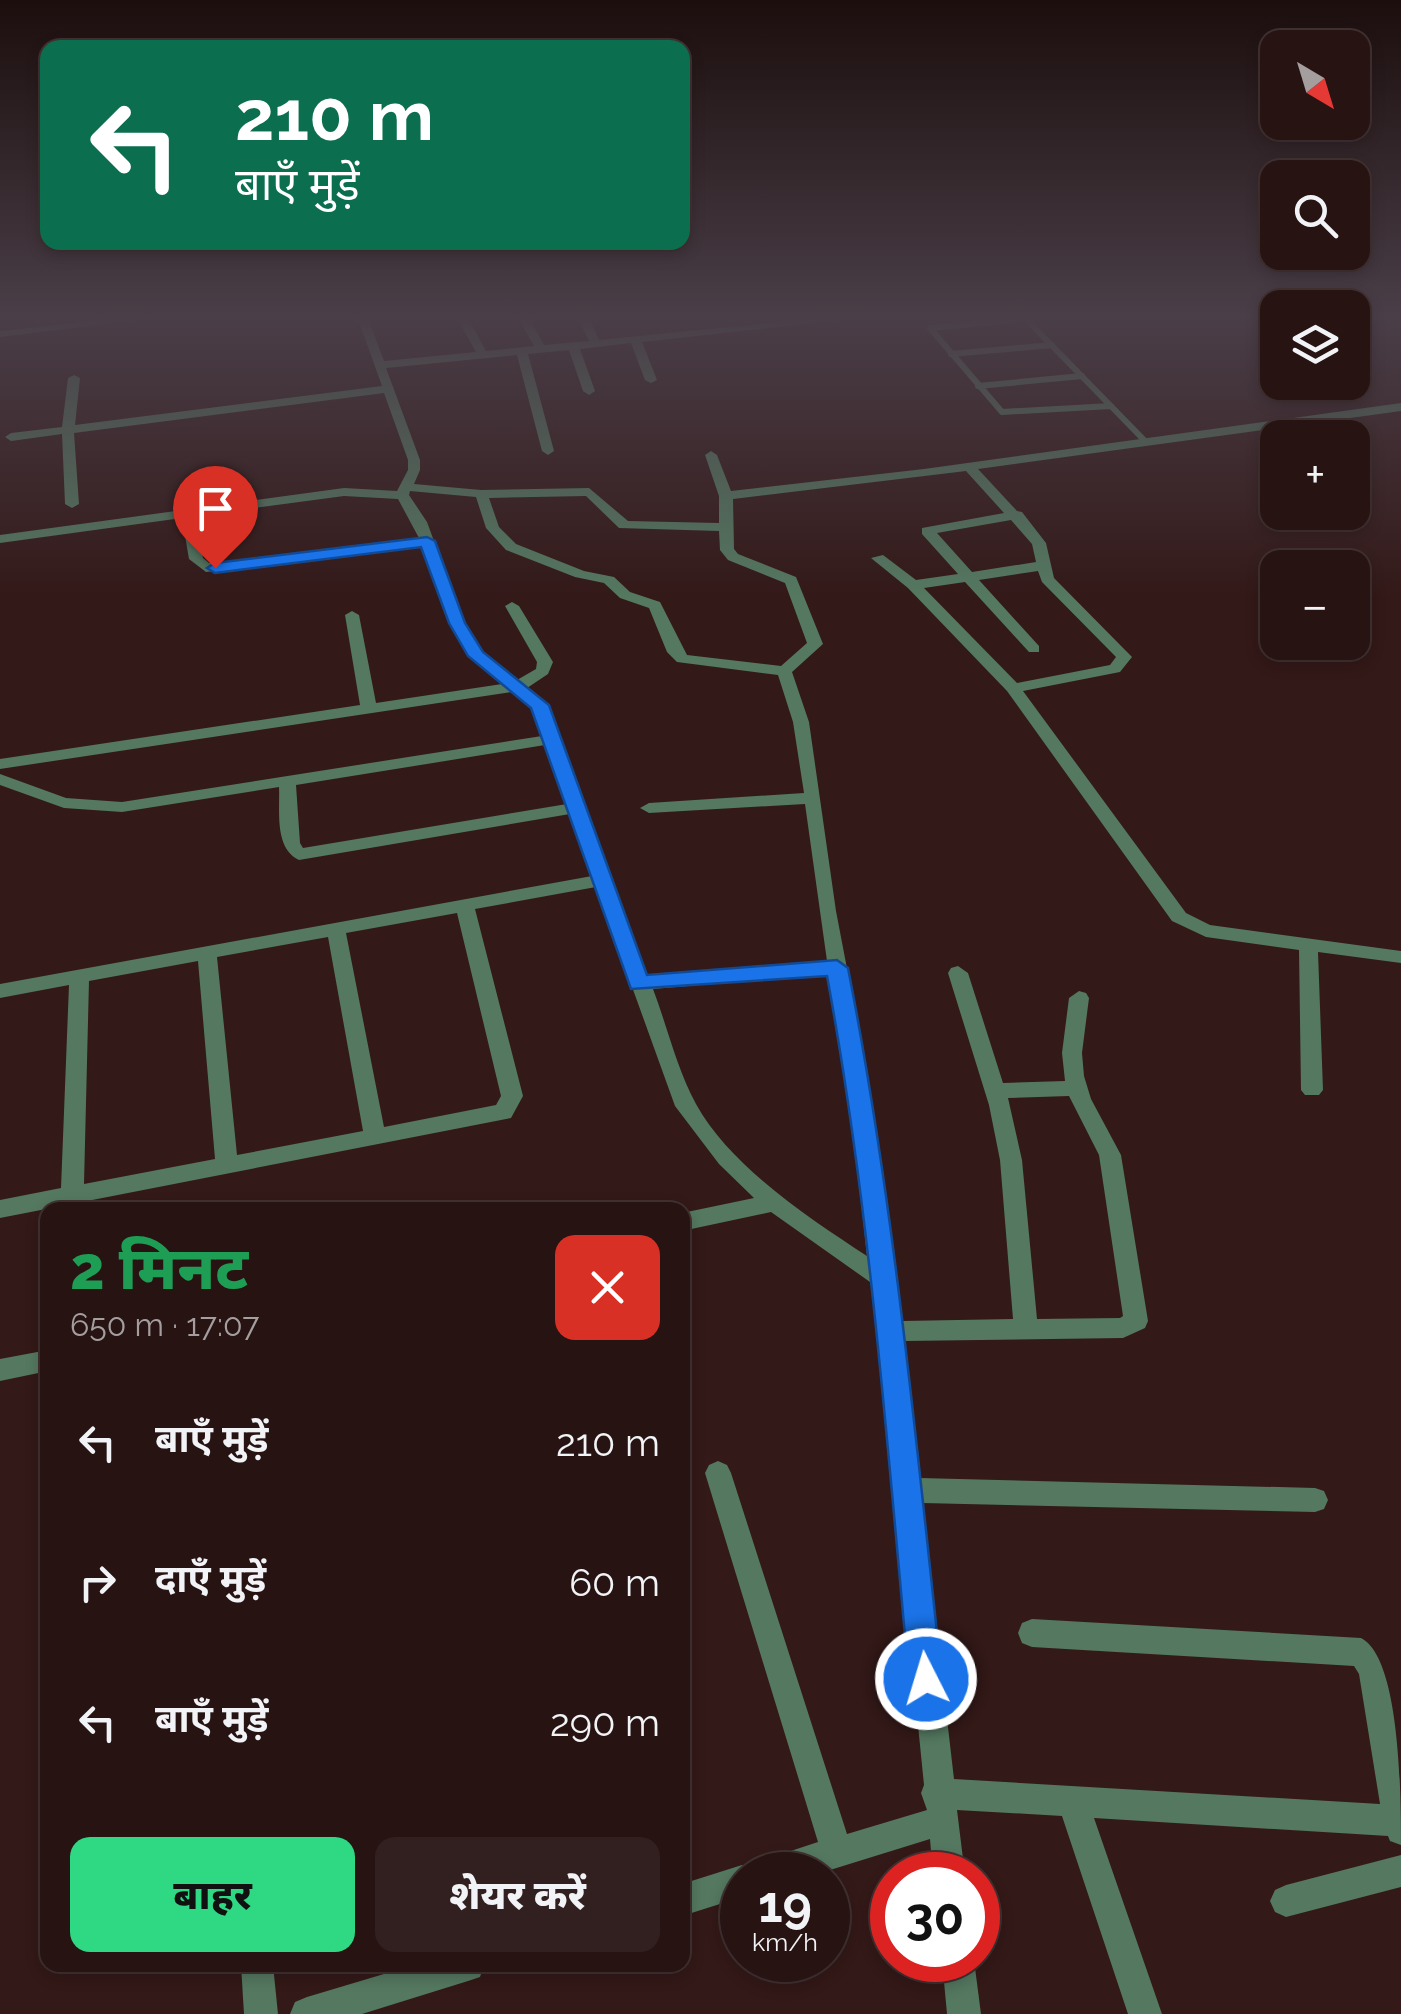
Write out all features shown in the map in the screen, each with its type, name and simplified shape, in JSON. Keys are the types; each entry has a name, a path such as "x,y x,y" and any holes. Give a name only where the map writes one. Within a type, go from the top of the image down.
{"street":[{"path":"70,410 72,504"},
{"path":"11,438 220,410"},
{"path":"396,410 414,460 414,470 403,491"},
{"path":"537,410 548,451"},
{"path":"726,496 969,467 1378,410"},
{"path":"481,494 493,528 511,547 568,570 609,580 625,595 654,606 682,659 784,671 815,644 791,580 727,550 726,496 711,455"},
{"path":"969,467 1039,543 1041,566 1047,579 1124,657 1116,668 1014,688"},
{"path":"403,491 466,639 491,669 520,686 540,705 686,1106 714,1149 771,1202 880,1277"},
{"path":"0,539 344,492 403,491 589,492 624,525 726,528"},
{"path":"188,513 196,559 206,568 427,541"},
{"path":"1017,515 928,528 1034,649"},
{"path":"878,558 913,585 1014,688 1179,918 1206,930 1401,957"},
{"path":"913,585 1041,566"},
{"path":"0,764 520,686 543,671 545,662 512,606"},
{"path":"352,615 369,708"},
{"path":"784,671 800,722 857,1074 880,1277 890,1331 945,1852"},
{"path":"0,779 64,802 95,807 287,784 552,739"},
{"path":"287,784 290,844 299,854 576,808"},
{"path":"649,808 813,798"},
{"path":"0,991 602,880"},
{"path":"0,1209 491,1116 510,1105 512,1096 465,905"},
{"path":"336,928 375,1138"},
{"path":"1308,944 1312,1090"},
{"path":"208,952 227,1166"},
{"path":"639,984 837,968"},
{"path":"958,973 995,1091 1011,1160 1026,1329"},
{"path":"72,1196 79,976"},
{"path":"890,1331 1122,1328 1136,1320 1110,1155 1077,1088 1072,1053 1079,998"},
{"path":"995,1091 1077,1088"},
{"path":"690,1220 771,1202"},
{"path":"0,1370 40,1362"},
{"path":"718,1473 837,1852 940,1807 1072,1799 1399,1826 1392,1737 1373,1668 1361,1652 1032,1634"},
{"path":"908,1490 1314,1500"},
{"path":"1072,1799 1145,2014"},
{"path":"1286,1901 1401,1871"},
{"path":"690,1897 720,1888"},
{"path":"258,1972 261,2014"},
{"path":"307,2014 445,1972"},
{"path":"960,1982 964,2014"}],"lane":[{"path":"1001,410 1011,414 1061,410"},
{"path":"1115,410 1145,440"}],"route":[{"path":"215,568 427,541 457,623 477,656 540,705 639,984 837,968 857,1074 880,1277 888,1306 926,1679"}]}
